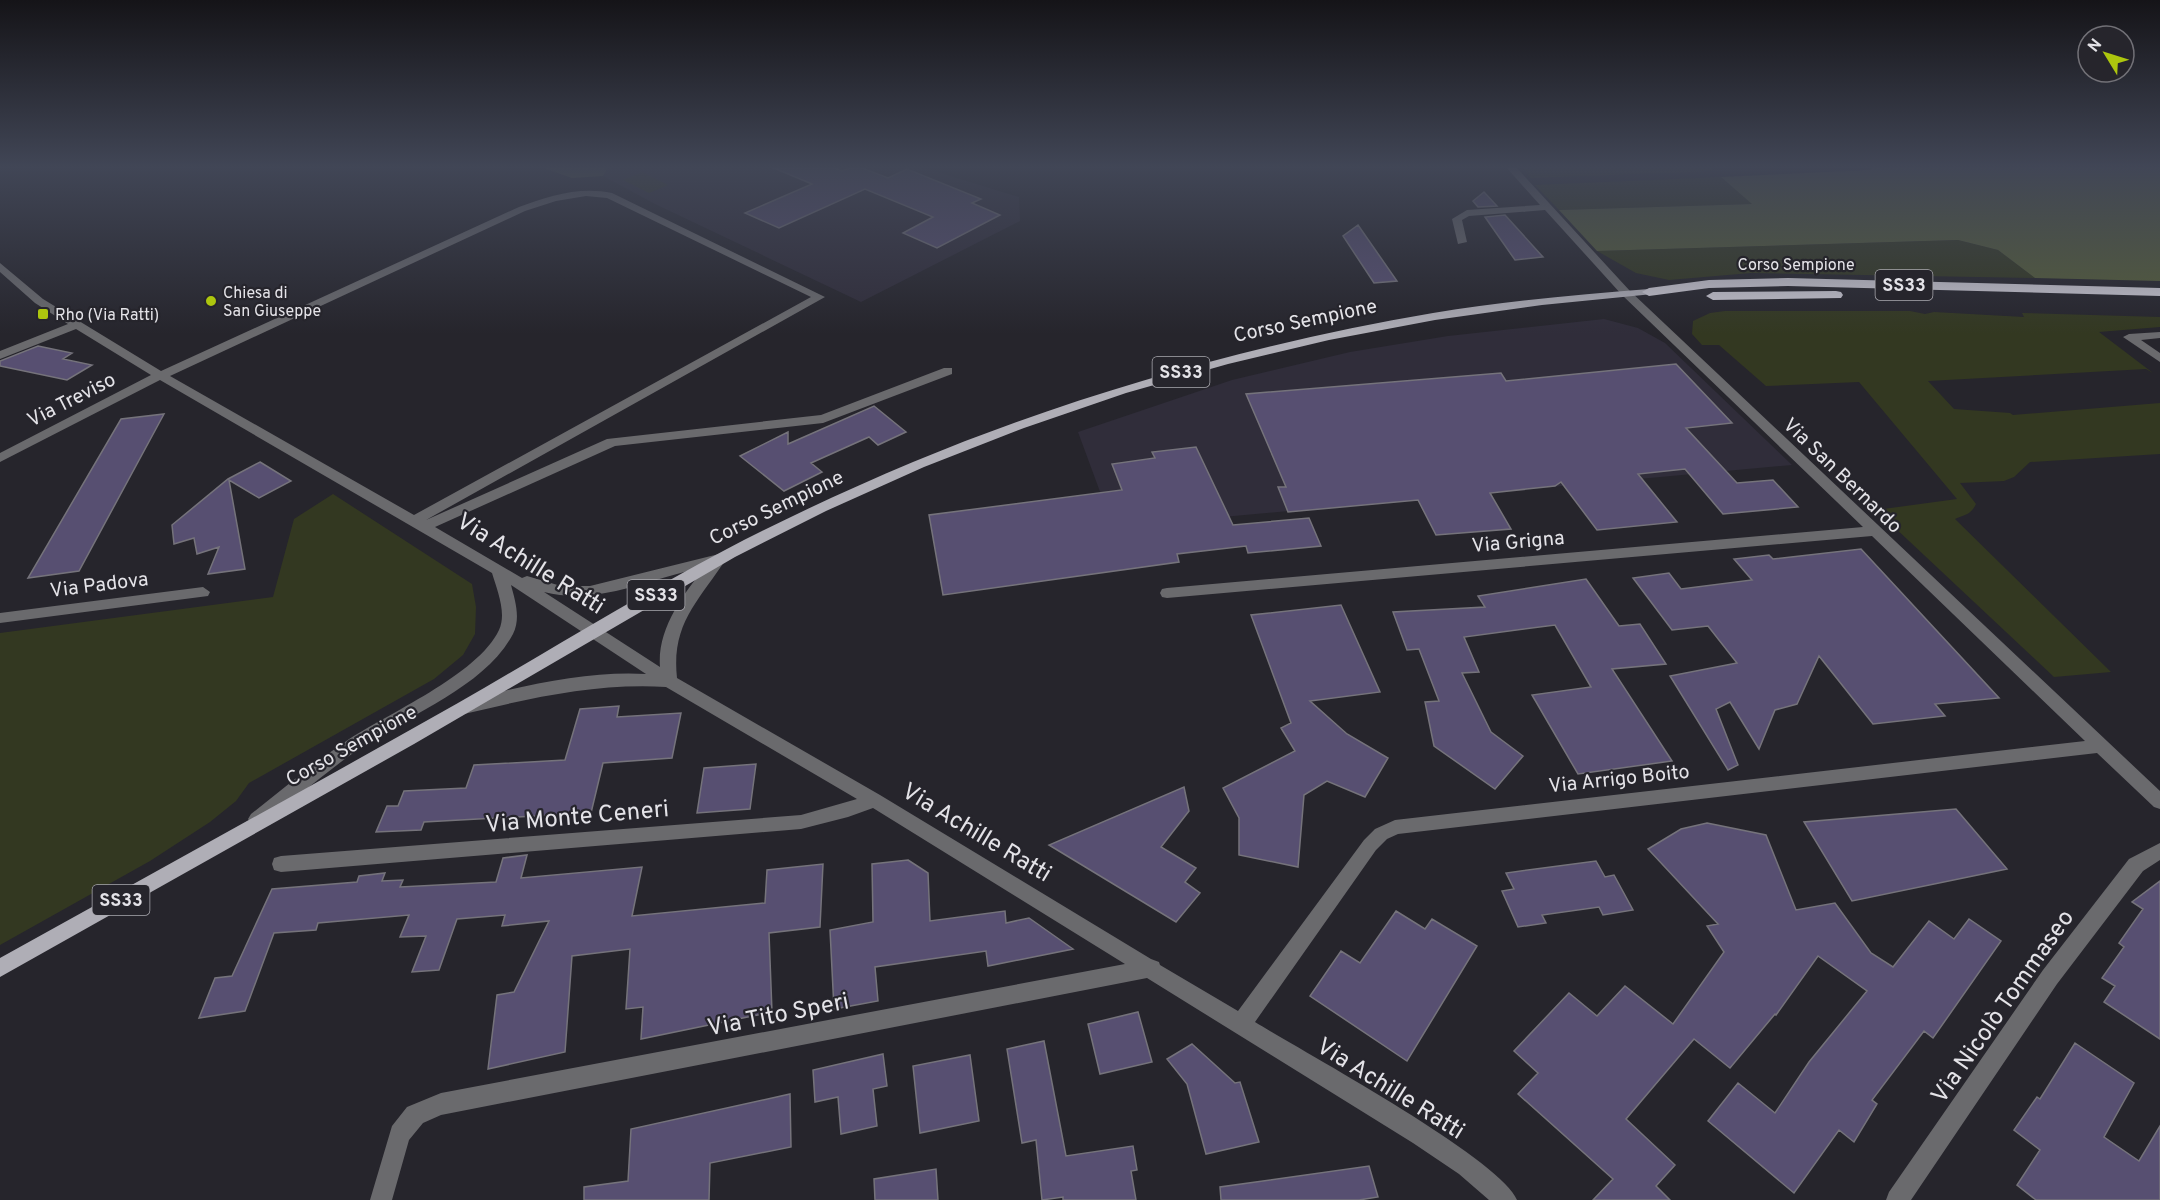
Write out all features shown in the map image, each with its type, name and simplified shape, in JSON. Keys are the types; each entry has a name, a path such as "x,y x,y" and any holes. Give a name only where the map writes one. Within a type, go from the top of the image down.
{"highway":[{"name":"Corso Sempione","path":"1649,292 1709,284 1788,282 2160,292"},
{"name":"Corso Sempione","path":"1649,292 1706,296 1897,296 2160,303"}],"main road":[{"name":"Corso Sempione","path":"0,968 462,708 719,559 824,506 921,465 1058,412 1150,380 1327,336 1449,313 1556,299 1649,292"}],"street":[{"name":"Via Treviso","path":"0,458 161,376 494,222"},
{"name":"Via Treviso","path":"665,222 819,297"},
{"path":"1458,222 1462,242"},
{"name":"Via San Bernardo","path":"1562,222 1626,293 1873,531 2160,802"},
{"name":"Via Achille Ratti","path":"0,266 6,277 76,325 499,570 669,681 874,800 1152,968 1240,1025 1421,1135 1467,1166 1506,1200"},
{"name":"Via Achille Ratti","path":"418,524 819,297"},
{"path":"0,355 76,325"},
{"path":"2160,335 2129,337 2160,358"},
{"path":"418,524 612,442 823,419 948,370"},
{"name":"Via Grigna","path":"1167,593 1873,531"},
{"path":"499,570 560,592 591,592 624,585 665,571 719,559"},
{"path":"462,708 574,685 646,678 669,681 666,662 669,637 682,610 719,559"},
{"path":"242,831 362,739 456,682 490,656 507,631 509,619 509,608 499,570"},
{"name":"Via Padova","path":"0,618 203,592"},
{"name":"Via Arrigo Boito","path":"1240,1025 1370,844 1381,834 1395,827 2099,746"},
{"name":"Via Monte Ceneri","path":"281,864 801,822 848,810 874,800"},
{"name":"Via Nicolò Tommaseo","path":"1897,1200 2050,977 2136,865 2160,851"},
{"name":"Via Tito Speri","path":"381,1200 400,1134 415,1115 441,1104 1152,968"}],"shaded area":[{"path":"693,222 1018,222 861,302"},
{"path":"1604,319 1638,328 1665,343 1792,465 1113,527 1078,432 1232,380 1350,352 1448,336"}],"green space":[{"path":"1570,222 2160,222 2160,281 2035,278 1998,250 1958,240 1597,251"},
{"path":"1958,240 1998,250 2035,278 1751,273 1669,280 1636,273 1597,251"},
{"path":"1725,311 1910,311 1925,314 1934,312 2024,317 2022,313 2160,317 2160,327 2099,332 2153,373 2146,369 1928,381 1954,409 2013,415 2160,403 2160,454 2030,462 2014,477 2004,481 1960,483 1976,504 1970,513 1955,519 2111,672 2054,677 1876,510 1957,499 1859,382 1766,386 1719,345 1702,345 1692,334 1693,321 1710,313"},
{"path":"333,494 472,584 476,607 475,634 463,655 434,679 249,783 236,801 210,822 150,861 0,945 0,633 273,597 294,519"}],"building":[{"path":"765,222 792,222 779,228"},
{"path":"924,222 987,222 937,248 903,233"},
{"path":"1488,222 1511,222 1543,257 1515,260"},
{"path":"1358,225 1397,281 1374,283 1343,236"},
{"path":"38,346 72,353 63,359 92,365 67,380 0,366 0,361"},
{"path":"1676,364 1732,423 1686,428 1737,483 1773,480 1798,507 1723,514 1685,469 1638,474 1677,522 1597,530 1561,482 1555,486 1490,493 1511,529 1436,535 1418,500 1288,512 1278,487 1286,487 1246,394 1501,373 1506,381"},
{"path":"874,406 906,432 878,445 869,437 811,463 822,472 784,491 740,456 788,432 788,444"},
{"path":"164,414 79,571 28,578 121,419"},
{"path":"1196,447 1233,525 1309,518 1321,546 1248,553 1246,546 1177,554 1179,562 943,595 929,515 1122,490 1112,464 1155,458 1152,452"},
{"path":"260,462 291,481 259,498 229,480 245,569 208,574 219,547 197,554 194,538 174,544 172,525 228,479"},
{"path":"1861,549 1999,698 1935,704 1945,716 1873,724 1819,656 1797,704 1775,710 1759,749 1730,702 1716,709 1738,765 1728,770 1670,676 1737,663 1708,626 1672,630 1633,578 1669,573 1681,589 1752,580 1734,559 1769,555 1773,559"},
{"path":"1586,579 1619,626 1640,624 1666,664 1612,669 1672,761 1578,774 1532,695 1591,687 1555,625 1464,637 1479,672 1462,673 1491,732 1523,756 1495,789 1434,746 1425,702 1439,701 1419,649 1407,650 1393,612 1485,607 1478,596"},
{"path":"1341,605 1380,692 1310,701 1347,734 1388,758 1365,797 1327,781 1304,795 1298,867 1239,855 1239,818 1223,788 1295,751 1281,728 1291,723 1251,615"},
{"path":"619,706 617,717 681,713 672,758 603,763 591,813 424,822 421,830 376,832 387,806 398,806 404,791 466,788 474,765 565,760 580,709"},
{"path":"756,764 750,809 697,813 704,768"},
{"path":"1184,787 1189,811 1161,847 1196,868 1185,882 1200,893 1176,922 1049,845"},
{"path":"1956,809 2007,869 1852,901 1804,822"},
{"path":"1707,823 1766,835 1796,910 1835,903 1871,953 1893,967 1929,921 1954,939 1969,919 2001,941 1933,1038 1924,1031 1872,1100 1877,1104 1854,1142 1839,1130 1794,1193 1708,1121 1738,1083 1775,1113 1809,1062 1867,991 1818,956 1776,1015 1730,1068 1694,1039 1626,1119 1675,1165 1656,1186 1670,1200 1593,1200 1613,1179 1518,1094 1538,1073 1514,1051 1569,993 1597,1016 1625,986 1673,1024 1724,952 1707,926 1718,924 1648,849 1681,829"},
{"path":"527,855 521,878 642,867 632,916 765,903 767,870 823,864 820,927 769,933 772,1012 641,1039 643,1007 626,1009 630,949 572,956 565,1052 488,1069 497,995 514,992 549,921 502,926 505,915 457,919 439,970 412,972 426,936 400,937 409,915 318,923 316,930 274,933 245,1011 199,1018 215,978 232,976 272,889 357,882 359,876 385,873 382,881 403,880 400,887 496,882 503,858"},
{"path":"908,860 928,873 930,921 1005,911 1006,923 1029,918 1073,949 988,966 986,951 875,967 878,1001 834,1009 830,930 873,922 872,864"},
{"path":"1596,861 1605,877 1614,875 1633,910 1603,915 1599,907 1542,915 1546,923 1518,927 1502,891 1514,889 1506,873"},
{"path":"2160,881 2160,1039 2104,1002 2115,986 2102,978 2124,947 2119,943 2143,909 2132,902"},
{"path":"1396,911 1425,929 1432,919 1477,946 1407,1061 1310,996 1341,951 1360,963"},
{"path":"1138,1012 1152,1062 1100,1074 1088,1024"},
{"path":"1044,1041 1066,1156 1133,1146 1137,1170 1131,1171 1136,1200 1063,1200 1063,1197 1042,1200 1036,1140 1022,1143 1007,1049"},
{"path":"2075,1043 2134,1083 2104,1137 2139,1161 2160,1126 2160,1200 2036,1200 2017,1185 2040,1150 2014,1130 2037,1097 2040,1099"},
{"path":"1192,1044 1235,1083 1240,1082 1259,1142 1206,1154 1187,1084 1167,1059"},
{"path":"883,1054 887,1086 873,1089 877,1126 841,1134 838,1097 815,1102 813,1070"},
{"path":"970,1055 979,1121 920,1133 913,1066"},
{"path":"790,1094 791,1147 710,1163 709,1200 584,1200 584,1187 628,1181 631,1129"},
{"path":"1369,1166 1378,1197 1359,1200 1221,1200 1220,1187"},
{"path":"936,1169 938,1200 875,1200 874,1179"}],"place":[{"name":"Chiesa di San Giuseppe","path":"211,301"},
{"name":"Rho (Via Ratti)","path":"43,314"}]}
